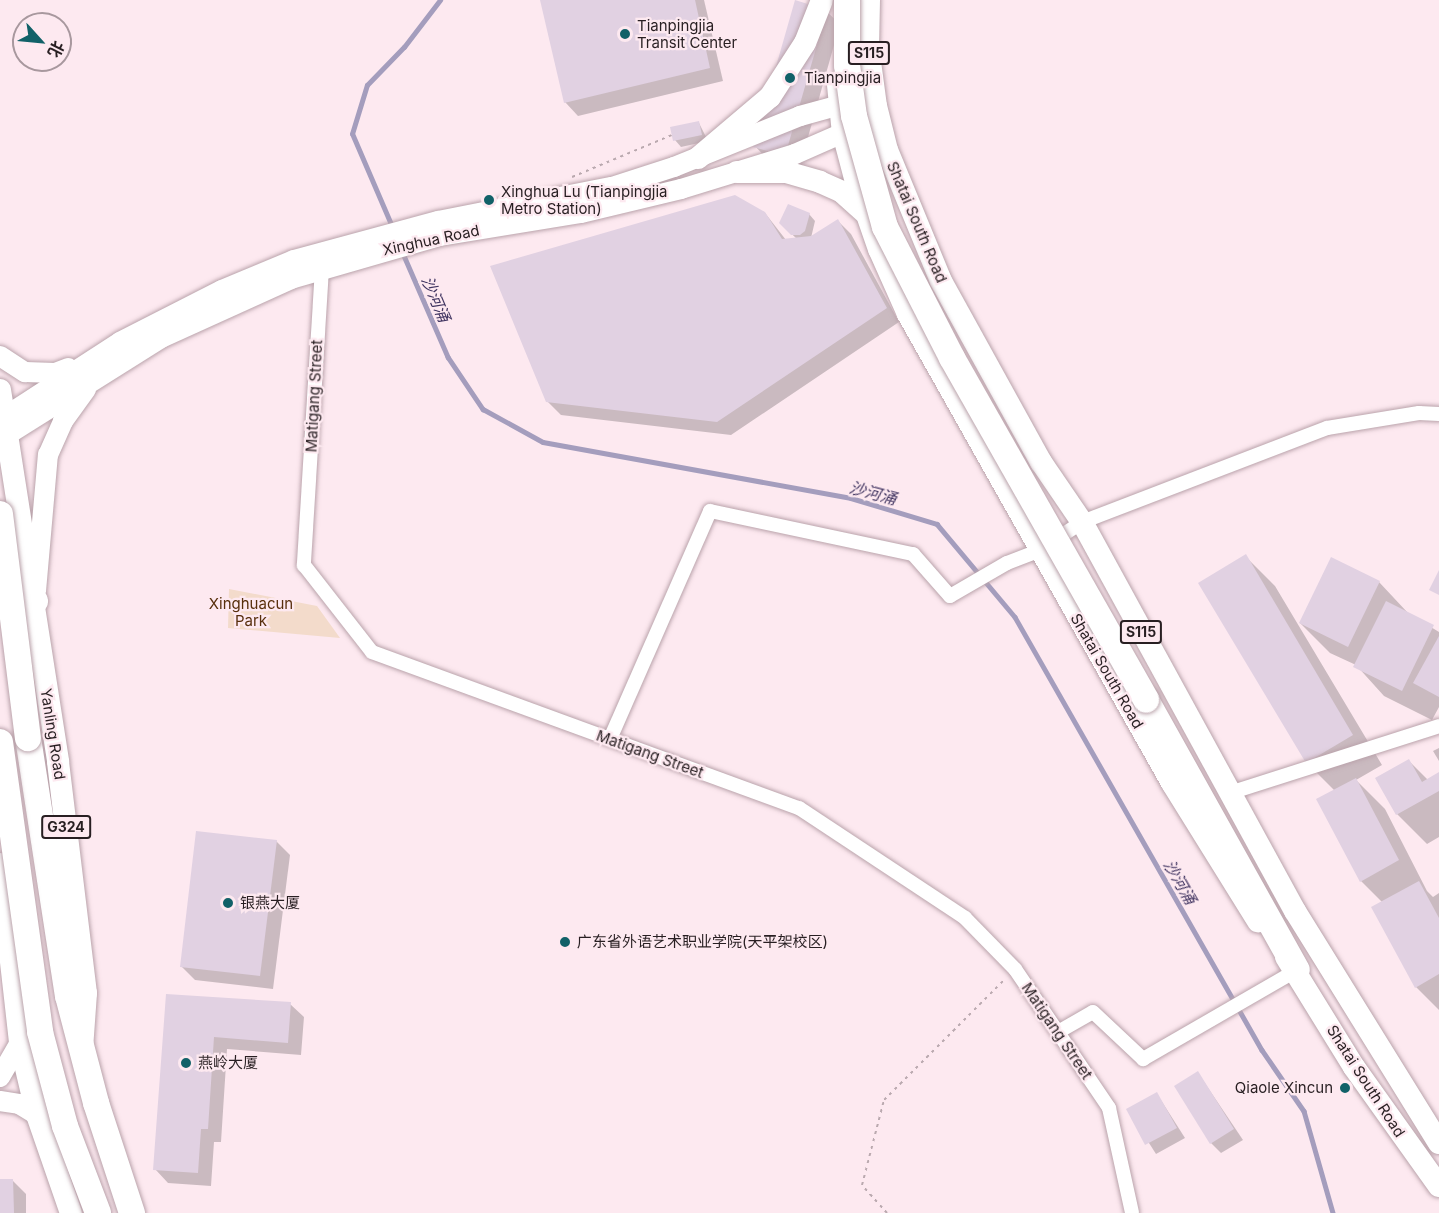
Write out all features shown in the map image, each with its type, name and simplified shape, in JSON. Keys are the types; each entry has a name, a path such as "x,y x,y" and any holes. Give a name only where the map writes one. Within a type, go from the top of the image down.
{"highway":[{"path":"847,0 847,57 854,116 885,227 952,358 1297,970"},
{"name":"Yanling Road","path":"0,514 28,738 62,968 82,1053 132,1213"},
{"path":"0,593 19,593 35,601"},
{"path":"0,742 40,1032 64,1126 98,1213"}],"main road":[{"path":"698,158 770,97 805,43 822,0"},
{"name":"S115","path":"837,0 842,119"},
{"name":"S115","path":"869,0 868,47 876,106"},
{"name":"Xinghua Road","path":"439,228 580,213 737,172 842,119 876,106"},
{"name":"Xinghua Road","path":"3,427 95,357 260,273 586,194 698,158 800,116 842,119 876,106"},
{"name":"Shatai South Road","path":"876,106 899,186 941,281 1041,462 1082,522 1280,884 1439,1143"},
{"name":"Shatai South Road","path":"842,119 865,213 908,314 1039,551 1212,851 1269,937 1297,970 1354,1067 1439,1186"},
{"path":"737,172 786,172 820,182 842,192 865,213"},
{"name":"Xinghua Road","path":"3,427 201,318 374,244"},
{"path":"0,356 25,372 39,374 55,373 95,357"},
{"path":"35,601 48,455 63,421 95,377"},
{"name":"G324","path":"0,390 3,427"},
{"name":"Yanling Road","path":"3,427 35,601 84,969 87,1016 82,1053"},
{"path":"0,864 20,1043 37,1115 71,1213"},
{"path":"0,1077 20,1043"},
{"path":"0,1101 20,1104 37,1115"}],"street":[{"name":"Matigang Street","path":"322,268 304,565 372,652 799,808 965,918 1015,969 1109,1108 1132,1213"},
{"path":"610,739 710,510 913,554 950,596 1007,563 1039,551 1082,522 1327,428 1419,413 1439,414"},
{"path":"1239,790 1439,726"},
{"path":"1058,1032 1093,1012 1143,1059 1297,970"}],"path":[{"path":"572,177 672,135"},
{"path":"887,1213 862,1185 884,1100 1015,969"}],"green space":[{"name":"Xinghuacun Park","path":"229,589 317,606 340,638 228,628"}],"building":[{"name":"Tianpingjia Transit Center","path":"540,0 695,0 710,68 564,103"},
{"name":"Tianpingjia","path":"795,0 827,10 785,156 753,147"},
{"path":"699,121 702,135 673,141 670,127"},
{"path":"735,195 765,212 782,239 811,236 838,219 887,308 717,422 546,402 490,266"},
{"path":"788,204 810,213 805,231 800,235 791,235 779,223"},
{"path":"1246,554 1353,735 1306,763 1198,583"},
{"path":"1331,557 1380,581 1348,647 1299,623"},
{"path":"1439,570 1439,595 1429,590"},
{"path":"1386,601 1434,625 1402,691 1353,667"},
{"path":"1439,636 1439,697 1413,683"},
{"path":"1409,759 1422,782 1439,772 1439,791 1396,815 1375,778"},
{"path":"1356,778 1399,860 1360,882 1316,799"},
{"name":"银燕大厦","path":"196,831 277,840 260,976 180,967"},
{"path":"1419,881 1439,918 1439,974 1415,988 1371,907"},
{"name":"燕岭大厦","path":"166,994 291,1002 288,1043 214,1037 208,1129 201,1129 198,1173 153,1170"},
{"path":"1198,1071 1234,1129 1210,1144 1174,1086"},
{"path":"1157,1092 1177,1128 1145,1145 1126,1109"},
{"path":"0,1179 13,1179 14,1213 0,1213"}],"waterway":[{"name":"沙河涌","path":"393,229 352,134 367,85 404,47 440,0"},
{"name":"沙河涌","path":"402,251 448,357 483,409 543,442 851,498 937,524 1015,617 1262,1050 1304,1111 1333,1213"}],"place":[{"name":"Tianpingjia Transit Center","path":"625,34"},
{"name":"Tianpingjia","path":"790,78"},
{"name":"Xinghua Lu (Tianpingjia Metro Station)","path":"489,200"},
{"name":"银燕大厦","path":"228,903"},
{"name":"广东省外语艺术职业学院(天平架校区)","path":"565,942"},
{"name":"燕岭大厦","path":"186,1063"},
{"name":"Qiaole Xincun","path":"1345,1088"}]}
